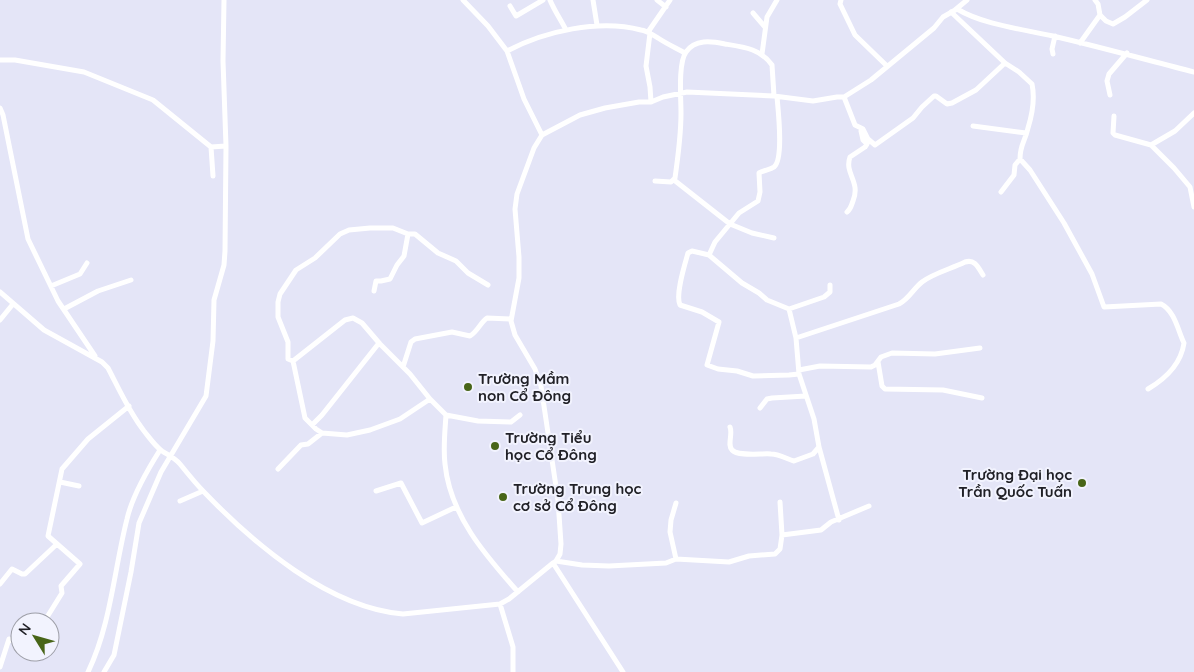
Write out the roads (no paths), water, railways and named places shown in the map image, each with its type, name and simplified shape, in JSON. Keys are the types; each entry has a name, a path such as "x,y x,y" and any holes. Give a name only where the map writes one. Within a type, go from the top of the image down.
{"street":[{"path":"88,672 96,656 114,586 127,517 148,469 165,453 203,403 208,389 213,341 214,300 224,260 226,146 223,61 224,0"},
{"path":"463,0 488,26 507,51 524,100 542,135"},
{"path":"510,6 516,16 543,0"},
{"path":"550,0 566,30"},
{"path":"593,0 598,25"},
{"path":"657,0 666,7"},
{"path":"651,102 646,66 649,32 670,0"},
{"path":"762,54 765,27 770,11 777,0"},
{"path":"841,0 841,7 852,31 887,66"},
{"path":"0,108 28,239 64,309 96,357 108,368 144,432 165,453 178,462 203,491 266,550 294,570 358,604 392,613 417,614 500,604 509,600 555,562 561,544 558,500 541,386 535,369 515,335 511,319 519,278 517,194 534,148 542,135 580,115 605,108 639,102 651,102 663,97 687,92 775,96 813,101 837,97 844,98 871,80 934,28 943,17 967,0"},
{"path":"1095,0 1098,4 1100,15 1106,21 1113,24 1147,0"},
{"path":"953,11 957,9 966,14 1000,24 1126,53 1194,72"},
{"path":"953,11 1005,63 1033,86 1033,101 1026,134 1021,146 1020,159 1011,179 1001,192"},
{"path":"752,13 765,27"},
{"path":"1080,43 1100,15"},
{"path":"507,51 538,38 566,30 598,25 640,29 649,32 685,53"},
{"path":"1053,54 1052,49 1055,36"},
{"path":"674,180 680,136 680,94 685,53 695,44 709,41 740,46 762,54 772,65 780,137 776,164 773,168 759,173 760,192 758,201 740,212 715,242 709,255"},
{"path":"1110,95 1107,80 1109,74 1126,53"},
{"path":"0,60 15,60 84,72 153,100 211,147 226,146"},
{"path":"844,98 856,125 862,129 868,139 875,145 913,118 934,96 947,104 952,103 976,90 1005,63"},
{"path":"1151,145 1154,145 1181,126 1194,113"},
{"path":"1114,116 1113,133 1151,145 1190,187 1194,208"},
{"path":"972,126 1026,134"},
{"path":"847,212 850,210 857,190 848,163 850,157 866,147 867,144 863,140 859,128"},
{"path":"211,147 213,176"},
{"path":"1020,159 1033,174 1064,223 1092,274 1104,307 1162,304 1168,308 1175,320 1179,335 1184,343 1180,356 1170,373 1148,390"},
{"path":"655,181 671,182 674,180"},
{"path":"674,180 730,224 752,233 774,238"},
{"path":"293,361 288,360 288,342 278,317 280,294 294,272 315,258 340,234 349,230 393,228 408,234 415,234 438,253 456,261 468,273 488,285"},
{"path":"374,291 376,281 390,279 404,256 408,234"},
{"path":"830,285 830,292 824,296 790,309 767,300 742,283 709,255 692,251 688,253 678,302 680,305 702,312 719,322 707,365 753,376 799,372 820,366 871,367 878,360 892,353 935,354 980,348"},
{"path":"796,338 899,304 925,280 965,262 974,262 982,275"},
{"path":"51,286 80,274 87,263"},
{"path":"64,309 98,291 131,280"},
{"path":"0,292 44,330 96,357"},
{"path":"0,320 14,304"},
{"path":"790,309 796,338 799,372 814,419 819,447 839,520"},
{"path":"402,367 411,342 415,339 452,332 470,336 479,329 487,318 511,319"},
{"path":"293,361 349,319 357,319 446,415 491,423 511,422 520,415"},
{"path":"312,425 380,343"},
{"path":"878,360 882,386 885,389 943,390 982,398"},
{"path":"293,361 305,418 322,433 347,434 375,429 400,418 430,399"},
{"path":"760,408 768,399 806,396"},
{"path":"50,612 62,593 61,586 80,564 48,536 62,469 88,439 129,406"},
{"path":"446,415 445,463 447,479 456,507 476,542 518,592"},
{"path":"730,427 732,432 731,447 736,452 760,455 771,454 794,462 813,454 819,447"},
{"path":"278,469 302,445 308,444 322,433"},
{"path":"104,672 114,655 139,523 165,453"},
{"path":"60,482 79,486"},
{"path":"376,491 401,483 422,523 456,507"},
{"path":"180,501 203,491"},
{"path":"555,562 609,566 666,563 676,559 729,562 750,556 775,554 780,549 782,535 780,502"},
{"path":"676,503 670,532 676,559"},
{"path":"782,535 821,530 831,522 869,506"},
{"path":"0,584 12,569 25,574 57,544"},
{"path":"555,562 623,672"},
{"path":"500,604 513,646 513,672"},
{"path":"0,666 10,639"}],"place":[{"name":"Trường Mầm non Cổ Đông","path":"468,387"},
{"name":"Trường Tiểu học Cổ Đông","path":"495,446"},
{"name":"Trường Đại học Trần Quốc Tuấn","path":"1082,483"},
{"name":"Trường Trung học cơ sở Cổ Đông","path":"503,497"}]}
